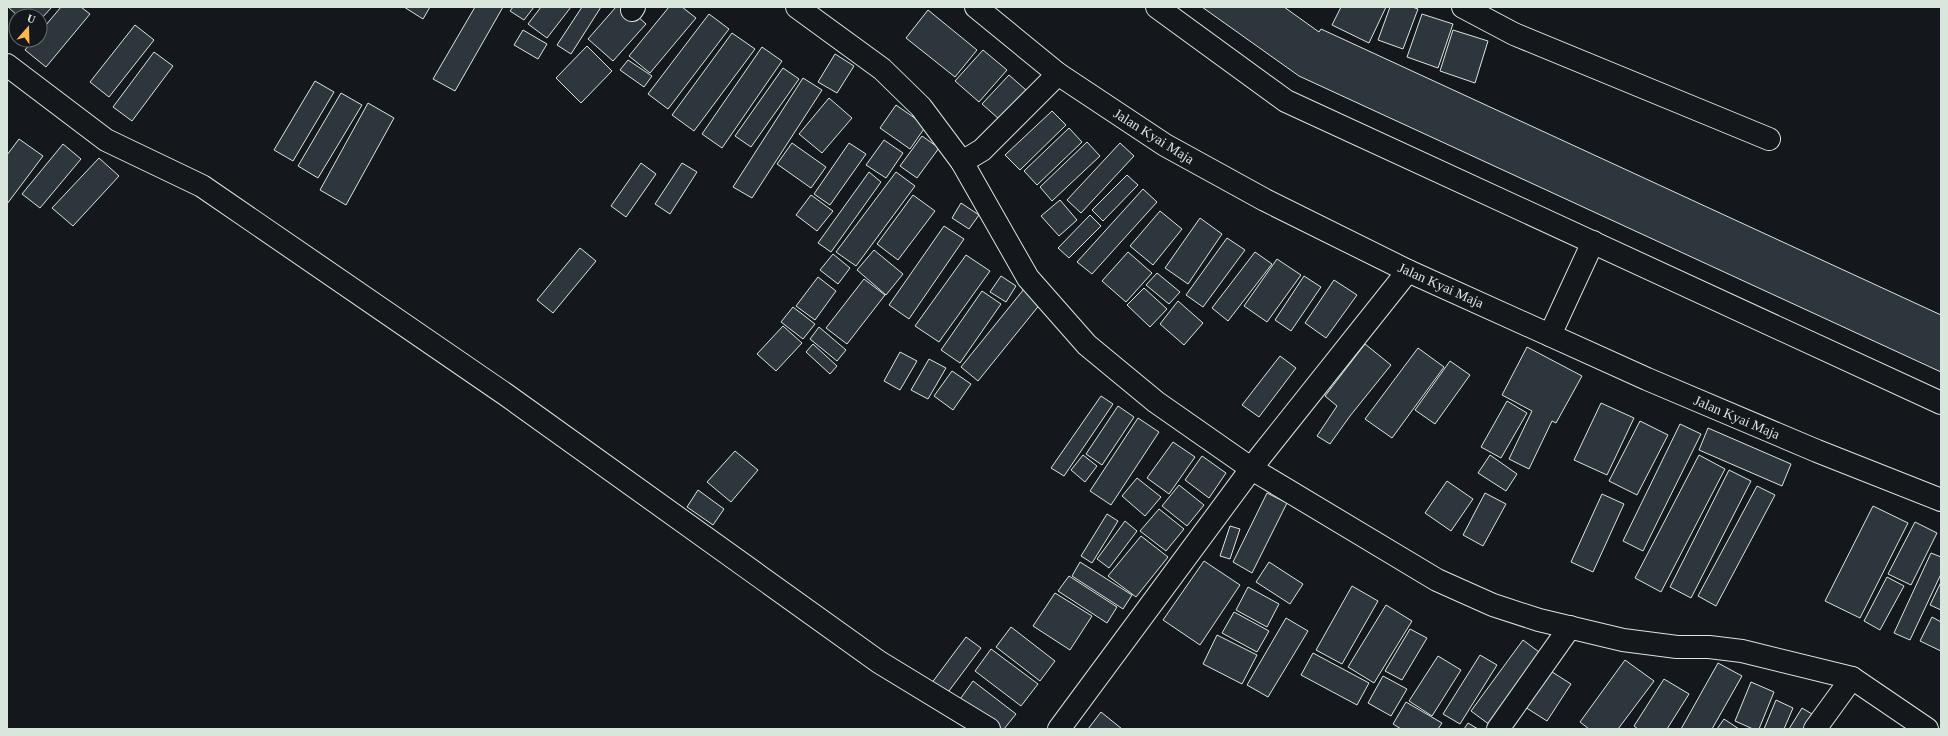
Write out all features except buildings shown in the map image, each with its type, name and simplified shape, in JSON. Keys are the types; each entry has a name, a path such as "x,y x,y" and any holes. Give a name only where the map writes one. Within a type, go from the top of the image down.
{"street":[{"path":"797,7 882,69 921,107 962,162 1028,278 1087,345 1156,402 1256,463 1437,580 1493,605 1539,620 1623,640 1677,648 1709,647 1742,651 1852,678 1926,729"},
{"name":"Jalan Kyai Maja","path":"976,7 1058,74 1165,145 1265,200 1408,271 1669,388 1817,451 1941,500"},
{"path":"1157,7 1286,101 1941,403"},
{"path":"1462,7 1514,34 1769,139"},
{"path":"7,65 106,140 202,186 505,394 880,662 989,729"},
{"path":"962,162 988,143 1058,74"},
{"path":"1550,334 1593,242"},
{"path":"1059,729 1277,435 1408,271"},
{"path":"1498,729 1570,628"},
{"path":"1816,729 1852,678"}]}
